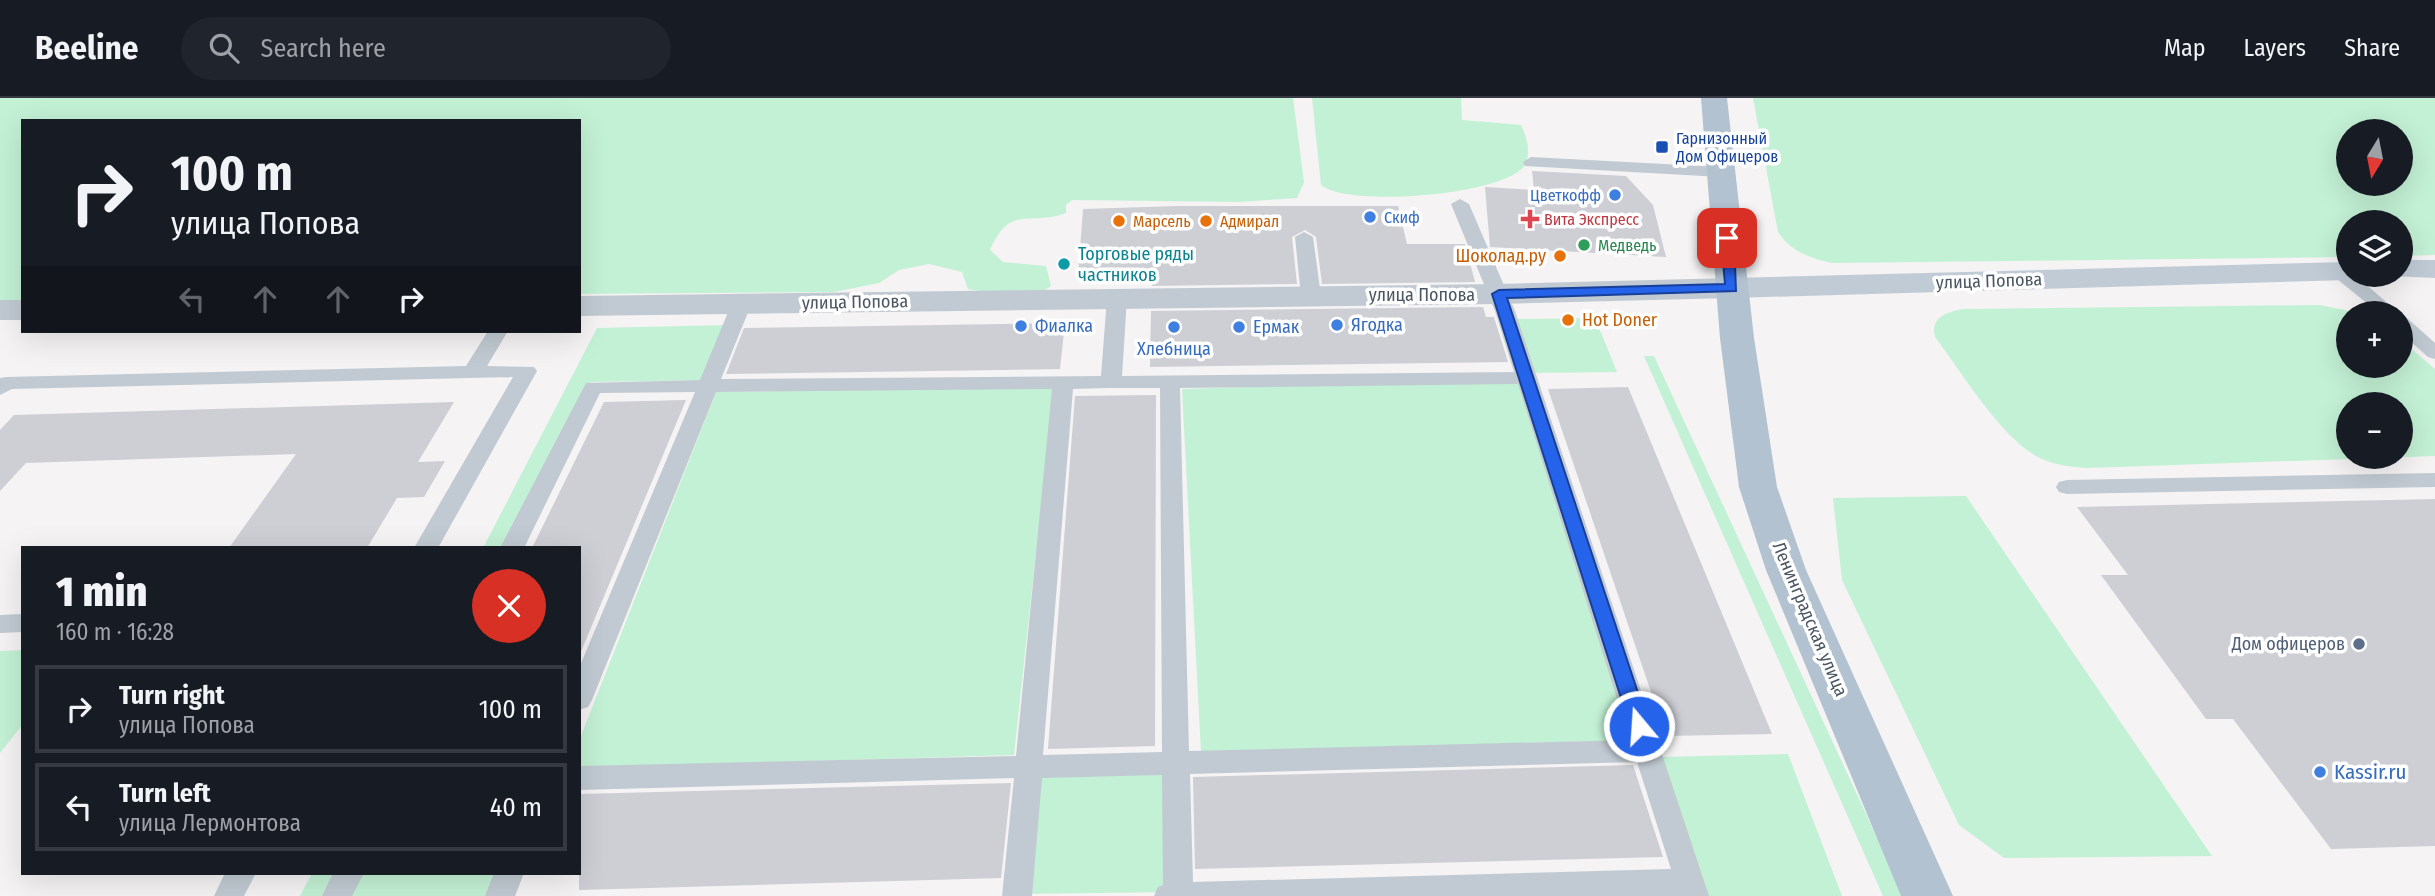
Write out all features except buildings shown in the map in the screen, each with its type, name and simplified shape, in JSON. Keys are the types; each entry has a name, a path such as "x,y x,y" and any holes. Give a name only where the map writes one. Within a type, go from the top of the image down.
{"main road":[{"name":"Ленинградская улица","path":"1714,98 1732,288 1758,487 1786,570 1927,896"}],"street":[{"path":"2413,269 2435,269"},
{"name":"улица Попова","path":"581,306 1499,294 2336,271"},
{"path":"0,310 21,310"}],"lane":[{"path":"1531,162 1721,172"},
{"path":"1169,896 1692,889 1499,294 1460,204"},
{"path":"1304,237 1311,296"},
{"path":"2361,287 2376,301"},
{"path":"1111,383 1116,298"},
{"path":"581,695 741,304"},
{"path":"472,373 497,333"},
{"path":"2413,334 2435,353"},
{"path":"0,389 6,383 527,371 427,546"},
{"path":"513,546 593,387 1526,378"},
{"path":"1017,896 1063,383"},
{"path":"1170,383 1178,896"},
{"path":"2067,487 2435,480"},
{"path":"0,624 21,623"},
{"path":"581,778 1647,751"},
{"path":"337,896 348,875"},
{"path":"500,896 508,875"}],"green space":[{"path":"0,98 1293,98 1304,182 1297,198 1239,202 1072,200 1066,205 1066,213 1013,221 1005,226 990,250 1003,262 1046,266 1051,286 1033,294 1011,295 968,289 962,272 929,264 899,270 879,283 834,292 581,294 581,119 21,119 21,301 0,301"},
{"path":"1312,98 1461,98 1462,120 1521,125 1528,146 1528,156 1524,166 1511,176 1458,191 1392,197 1337,192 1321,185"},
{"path":"1753,98 2435,98 2435,255 2413,256 2413,210 2336,210 2336,257 1832,263 1802,253 1778,232"},
{"path":"2320,305 2336,308 2336,378 2413,378 2413,350 2435,369 2435,456 2413,457 2413,392 2336,392 2336,459 2087,468 2051,462 2025,449 1997,421 1935,337 1937,320 1963,309"},
{"path":"1595,318 1617,372 1533,373 1516,319"},
{"path":"729,325 706,380 591,382 508,546 484,546 597,328"},
{"path":"1644,356 1654,356 1904,896 1883,896"},
{"path":"1520,380 1631,740 1201,752 1182,389"},
{"path":"1054,386 1014,755 581,768 581,736 716,392"},
{"path":"1966,496 2212,856 2004,858 1959,825 1842,580 1833,498"},
{"path":"21,650 21,727 0,753 0,651"},
{"path":"1788,754 1842,896 1705,896 1658,757"},
{"path":"1172,768 1171,892 1022,894 1034,773"},
{"path":"311,875 341,875 330,896 300,896"},
{"path":"355,875 502,875 493,896 345,896"}],"place":[{"name":"Гарнизонный Дом Офицеров","path":"1662,147"},
{"name":"Цветкофф","path":"1615,195"},
{"name":"Скиф","path":"1370,217"},
{"name":"Вита Экспресс","path":"1530,219"},
{"name":"Марсель","path":"1119,221"},
{"name":"Адмирал","path":"1206,221"},
{"name":"Медведь","path":"1584,245"},
{"name":"Шоколад.ру","path":"1560,256"},
{"name":"Торговые ряды частников","path":"1064,264"},
{"name":"Hot Doner","path":"1568,320"},
{"name":"Ягодка","path":"1337,325"},
{"name":"Фиалка","path":"1021,326"},
{"name":"Хлебница","path":"1174,327"},
{"name":"Ермак","path":"1239,327"},
{"name":"Дом офицеров","path":"2359,644"},
{"name":"Kassir.ru","path":"2320,772"}],"route":[{"path":"1639,726 1499,294 1732,288 1727,238"}]}
